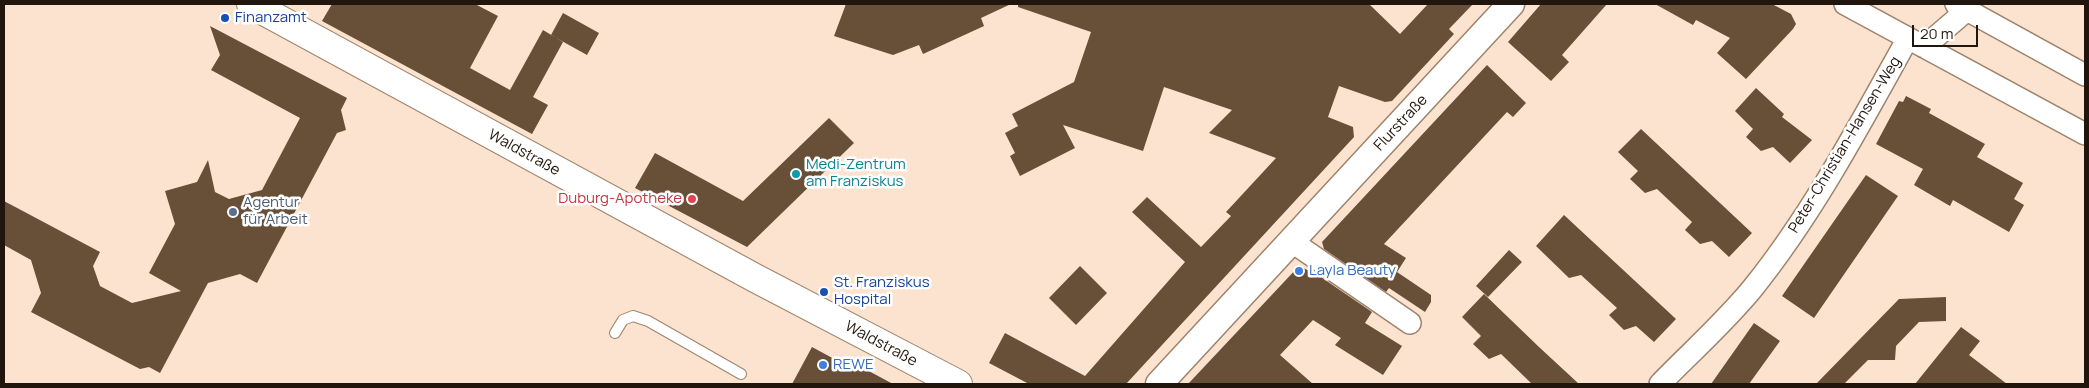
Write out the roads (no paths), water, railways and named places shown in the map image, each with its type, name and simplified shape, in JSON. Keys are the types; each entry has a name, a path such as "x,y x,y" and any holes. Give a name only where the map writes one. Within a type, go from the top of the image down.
{"main road":[{"name":"Waldstraße","path":"251,4 755,278 958,384"}],"street":[{"name":"Flurstraße","path":"1159,384 1511,4"},
{"path":"1844,4 2085,134"},
{"path":"1962,7 2085,75"},
{"name":"Peter-Christian-Hansen-Weg","path":"1660,384 1738,304 1794,232 1845,150 1916,43 1962,7"},
{"path":"1292,241 1410,323"}],"lane":[{"path":"615,333 623,320 633,316 648,321 740,374"}],"place":[{"name":"Finanzamt","path":"225,18"},
{"name":"Medi-Zentrum am Franziskus","path":"796,174"},
{"name":"Duburg-Apotheke","path":"692,199"},
{"name":"Agentur für Arbeit","path":"233,212"},
{"name":"Layla Beauty","path":"1299,271"},
{"name":"St. Franziskus Hospital","path":"824,292"},
{"name":"REWE","path":"823,365"}]}
